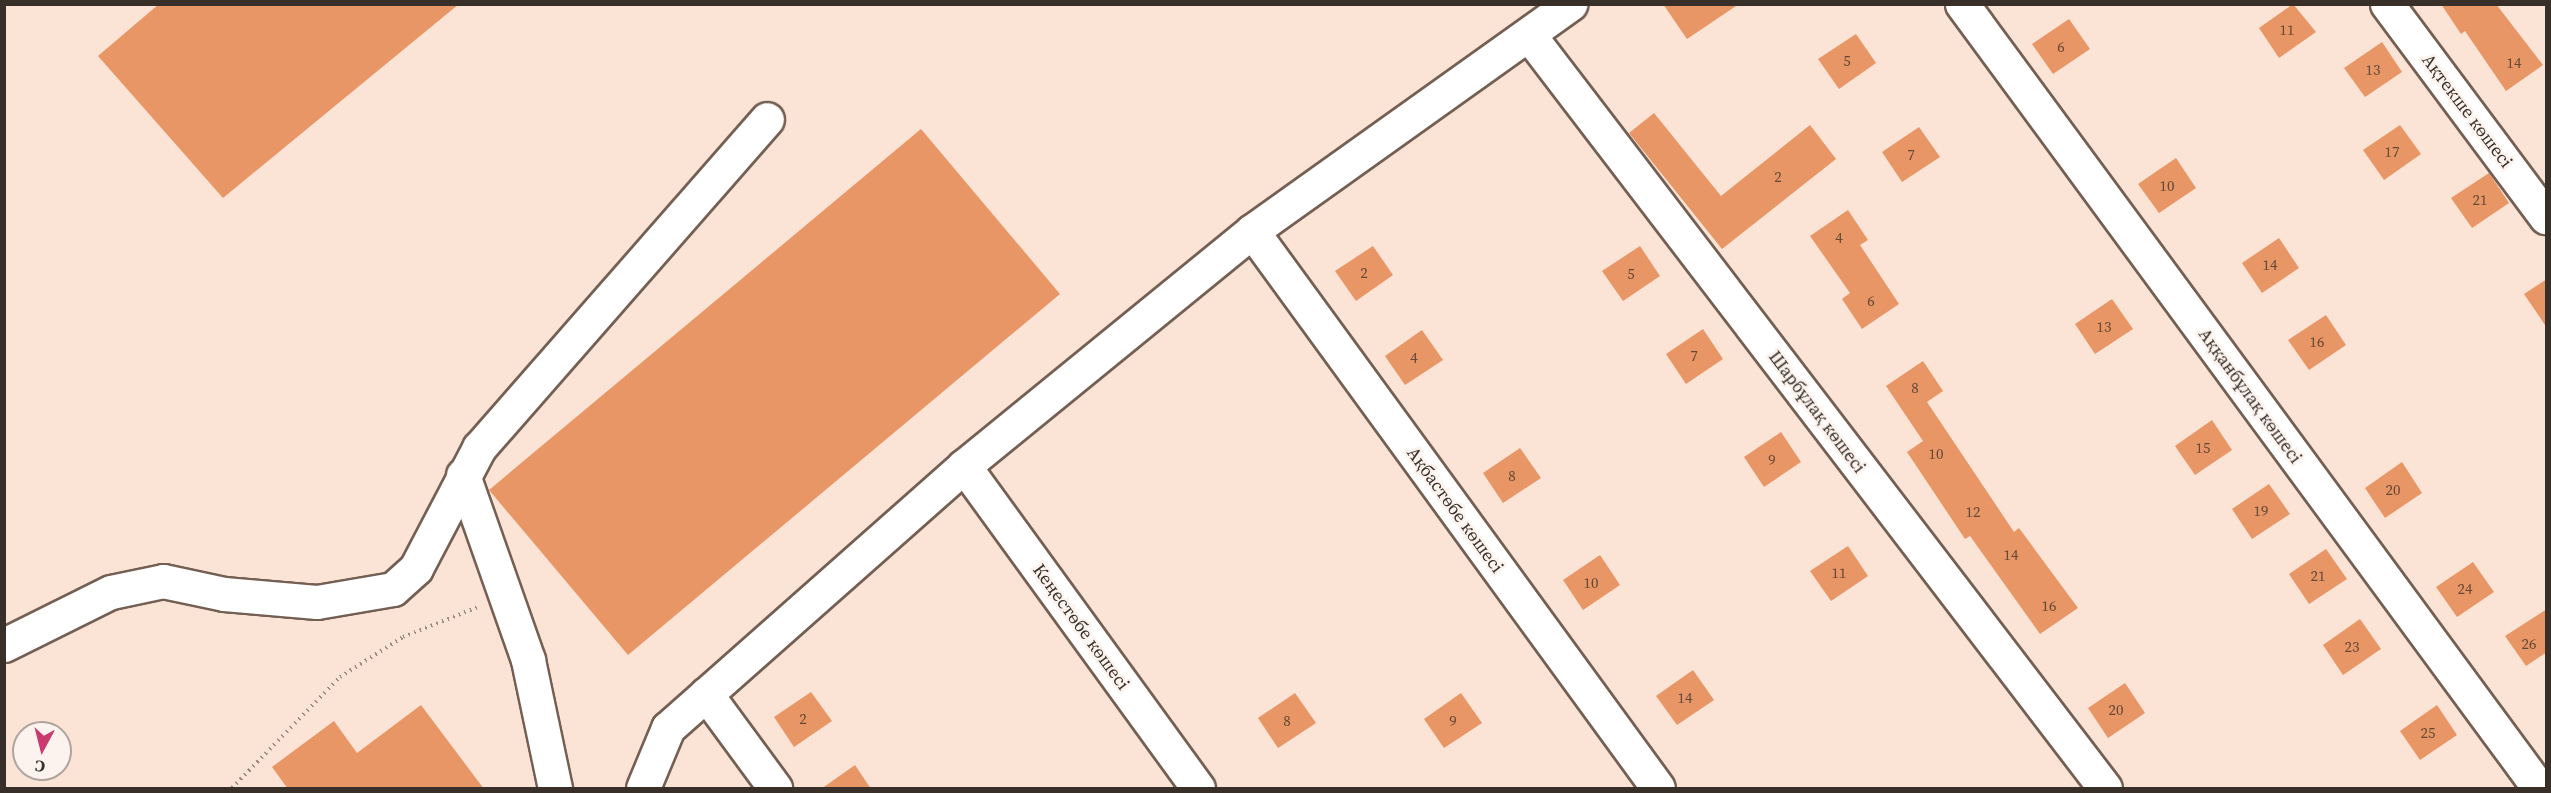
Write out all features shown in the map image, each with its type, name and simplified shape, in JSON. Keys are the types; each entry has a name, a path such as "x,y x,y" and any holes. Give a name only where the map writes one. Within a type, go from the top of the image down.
{"street":[{"path":"643,789 668,728 964,466 1252,231 1570,4"},
{"name":"Аққанбұлақ көшесі","path":"1962,4 2539,789"},
{"name":"Ақтекше көшесі","path":"2387,4 2547,217"},
{"name":"Шарбұлақ көшесі","path":"1529,35 2105,789"},
{"path":"4,645 111,592 163,581 224,594 317,602 393,589 416,568 479,448 767,119"},
{"name":"Ақбастөбе көшесі","path":"1252,231 1658,789"},
{"name":"Кеңестөбе көшесі","path":"964,466 1198,789"},
{"path":"463,475 528,660 555,789"},
{"path":"706,694 775,789"}],"path":[{"path":"232,789 340,677 403,637 506,595"}],"building":[{"path":"159,4 459,4 223,198 98,56"},
{"path":"1663,4 1739,4 1687,39"},
{"path":"2293,4 2316,32 2279,58 2259,28"},
{"path":"2441,4 2496,4 2543,65 2506,91 2465,31 2461,34"},
{"path":"2069,19 2090,49 2053,74 2032,44"},
{"path":"1856,34 1876,63 1839,89 1818,59"},
{"path":"2382,42 2402,72 2365,97 2344,68"},
{"path":"1654,113 1721,196 1810,125 1836,159 1722,249 1629,133"},
{"path":"2400,125 2421,154 2384,180 2363,150"},
{"path":"1919,127 1940,157 1902,182 1882,152"},
{"path":"921,129 1060,294 628,655 489,490"},
{"path":"2176,158 2196,188 2159,213 2138,184"},
{"path":"2489,173 2509,203 2472,228 2451,198"},
{"path":"1848,210 1868,240 1860,245 1899,304 1862,329 1842,299 1850,293 1810,236"},
{"path":"2279,238 2299,268 2262,293 2242,263"},
{"path":"1373,246 1393,275 1356,301 1335,271"},
{"path":"1640,246 1660,276 1623,301 1602,271"},
{"path":"2547,279 2547,328 2524,294"},
{"path":"2112,299 2133,329 2095,354 2075,324"},
{"path":"2326,315 2346,345 2309,370 2288,340"},
{"path":"1703,329 1723,359 1686,384 1666,354"},
{"path":"1422,330 1443,360 1405,385 1385,356"},
{"path":"1923,361 1943,391 1927,402 2014,532 2019,528 2078,608 2040,634 1970,536 1965,539 1907,452 1923,441 1886,386"},
{"path":"2212,420 2232,450 2195,475 2175,446"},
{"path":"1781,432 1801,462 1764,487 1744,457"},
{"path":"1520,448 1541,478 1503,503 1483,473"},
{"path":"2402,462 2422,493 2385,518 2365,488"},
{"path":"2269,484 2290,514 2252,539 2232,509"},
{"path":"1848,546 1868,576 1831,601 1810,571"},
{"path":"2326,549 2347,579 2309,604 2289,574"},
{"path":"1600,555 1620,585 1583,610 1563,580"},
{"path":"2473,562 2494,592 2457,617 2436,587"},
{"path":"2547,609 2547,652 2526,666 2505,636"},
{"path":"2360,619 2381,649 2343,675 2323,645"},
{"path":"1693,670 1714,700 1677,725 1656,696"},
{"path":"2125,683 2145,713 2108,738 2088,708"},
{"path":"811,692 832,721 794,747 774,717"},
{"path":"1295,693 1316,723 1278,748 1258,718"},
{"path":"1461,693 1482,723 1444,748 1424,719"},
{"path":"421,705 484,789 288,789 272,767 334,721 357,753"},
{"path":"2437,705 2457,735 2420,760 2400,731"},
{"path":"855,765 871,789 821,789"}]}
